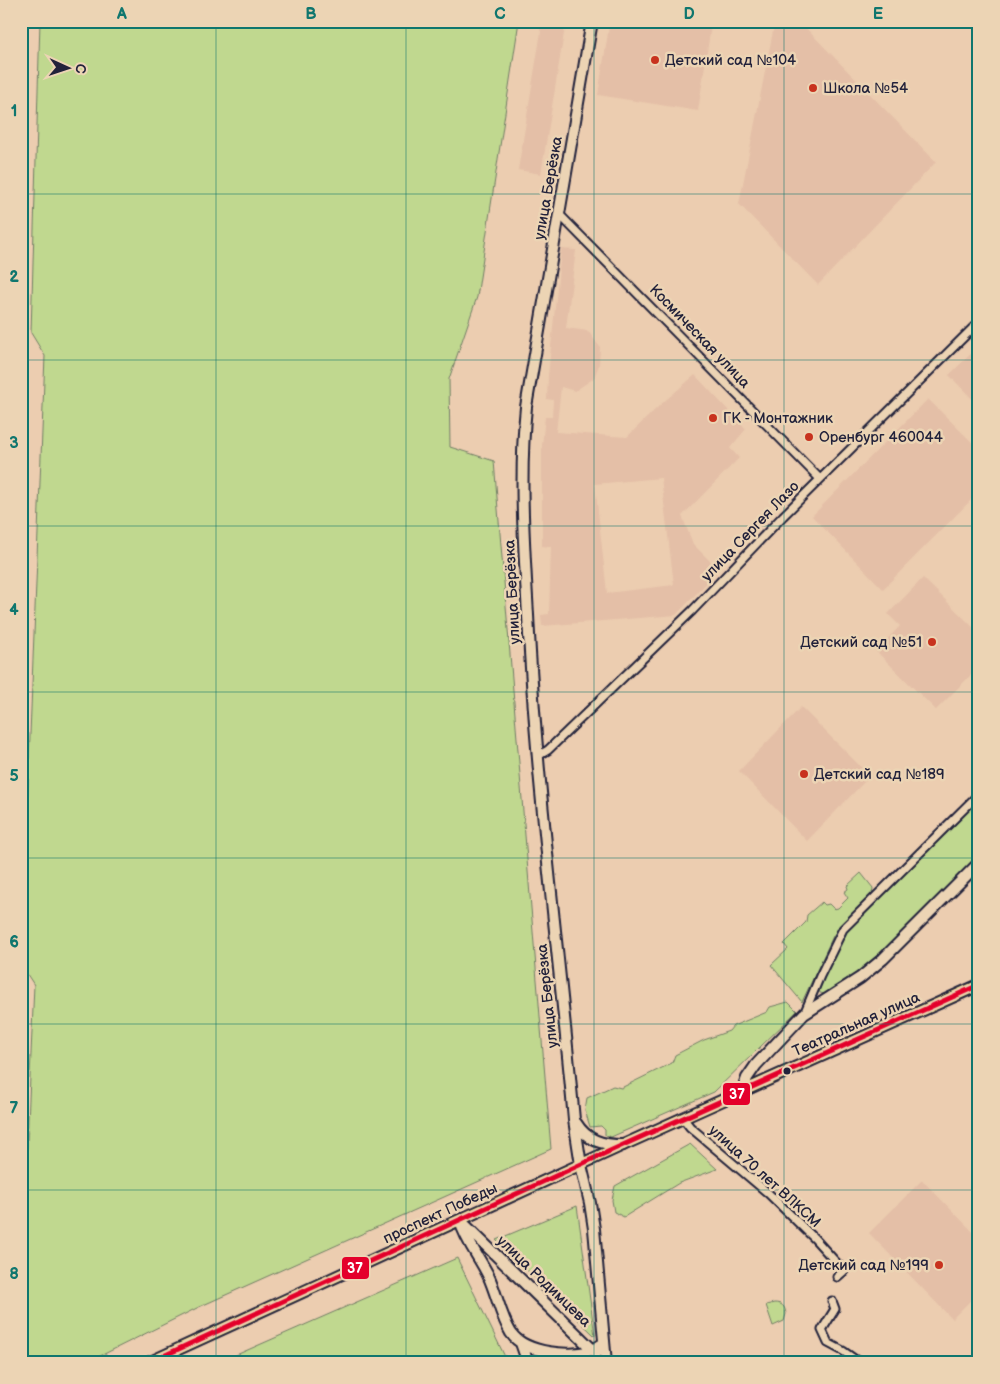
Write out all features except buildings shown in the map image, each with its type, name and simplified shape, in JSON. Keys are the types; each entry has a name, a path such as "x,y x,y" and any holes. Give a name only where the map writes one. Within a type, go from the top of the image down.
{"main road":[{"name":"улица Берёзка","path":"592,21 522,437 530,663 538,756 574,1120 594,1229 606,1363"},
{"path":"742,1092 747,1078 756,1065 804,1014 860,978 883,959 979,863"},
{"name":"Театральная улица","path":"581,1165 623,1144 979,985"},
{"path":"574,1120 580,1130 591,1140 607,1145 623,1144"},
{"name":"проспект Победы","path":"148,1363 581,1165"},
{"path":"460,1221 464,1233 482,1262 501,1312 512,1334 521,1343 557,1358 593,1350 604,1343"},
{"name":"улица Родимцева","path":"460,1221 606,1363"},
{"path":"521,1343 528,1363"}],"street":[{"name":"Космическая улица","path":"559,214 820,479"},
{"name":"улица Сергея Лазо","path":"538,756 548,750 636,666 820,479 979,322"},
{"path":"804,1014 843,929 979,794"},
{"name":"улица 70 лет ВЛКСМ","path":"683,1118 690,1127 768,1193 814,1238 844,1271 837,1277"},
{"path":"832,1301 835,1309 822,1330 828,1343 860,1363"}],"shaded area":[{"path":"537,21 566,21 541,174 518,170 541,32"},
{"name":"Детский сад №104","path":"610,21 684,21 711,26 698,111 598,95"},
{"name":"Школа №54","path":"775,21 799,21 936,162 818,285 739,204"},
{"path":"561,249 576,250 566,328 588,331 600,347 599,365 594,378 575,391 561,387 556,432 627,437 695,375 746,429 730,448 739,458 682,516 693,544 719,570 676,615 542,626 541,615 549,614 551,547 542,546 542,445 545,417 552,417 553,400 547,399","holes":["661,478 674,585 607,593 595,484"]},
{"path":"979,346 979,406 949,375"},
{"path":"928,399 979,449 979,492 883,589 812,516"},
{"name":"Детский сад №51","path":"923,578 979,633 979,667 936,710 876,651 900,626 888,614"},
{"name":"Детский сад №189","path":"801,707 870,776 807,841 739,771"},
{"name":"Детский сад №199","path":"922,1180 979,1238 979,1292 952,1319 869,1233"}],"green space":[{"path":"40,21 519,21 477,297 449,379 450,447 494,461 551,1149 199,1307 86,1363 81,1363 71,1358 63,1363 21,1363 21,1284 34,985 21,962 45,356 31,333"},
{"path":"979,801 979,856 862,972 825,994 820,993 819,989 839,943 849,928"},
{"path":"861,873 873,888 872,895 833,936 802,1002 771,965 788,949 784,944 806,922 807,915 822,902 825,905 829,904 834,909 838,908 848,898 844,892 848,889 847,886"},
{"path":"788,1002 797,1011 714,1092 611,1137 605,1135 605,1130 601,1126 590,1127 585,1110 587,1098 613,1086 621,1088 672,1063 675,1055 704,1040 729,1031 733,1026 767,1012 770,1007"},
{"path":"690,1144 717,1169 679,1183 624,1217 614,1212 612,1200 615,1186"},
{"path":"577,1206 595,1336 496,1240"},
{"path":"457,1258 508,1363 218,1363"},
{"path":"774,1303 783,1306 786,1314 784,1321 773,1326 766,1305"}],"transit line":[{"name":"37","path":"148,1363 623,1145 979,985"}],"place":[{"name":"Детский сад №104","path":"655,60"},
{"name":"Школа №54","path":"813,88"},
{"name":"ГК - Монтажник","path":"713,418"},
{"name":"Оренбург 460044","path":"809,437"},
{"name":"Детский сад №51","path":"932,642"},
{"name":"Детский сад №189","path":"804,774"},
{"name":"Детский сад №199","path":"939,1265"}]}
